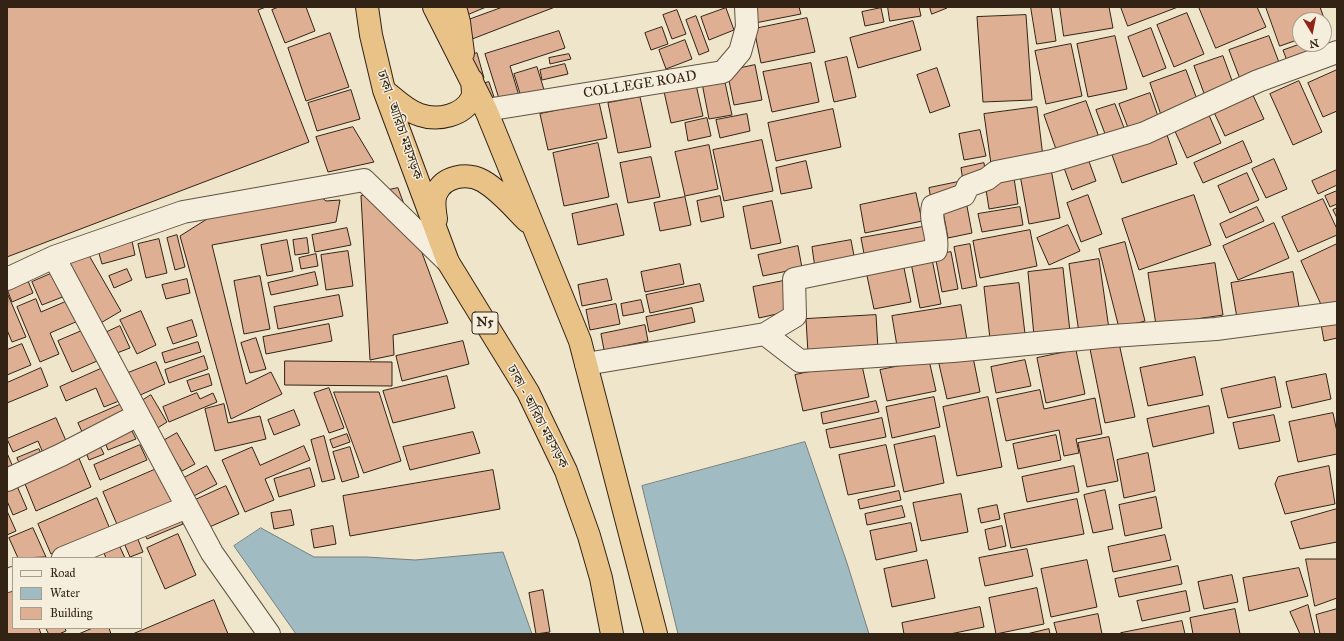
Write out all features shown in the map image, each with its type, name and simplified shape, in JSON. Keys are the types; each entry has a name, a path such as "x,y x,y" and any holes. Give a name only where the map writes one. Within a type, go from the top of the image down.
{"highway":[{"name":"ঢাকা - আরিচা মহাসড়ক","path":"367,7 371,35 384,90 448,262 528,392 566,471 590,536 612,634"},
{"path":"434,7 468,71 486,110 580,341 656,634"},
{"path":"384,90 407,109 421,115 437,118 450,116 463,109 472,97 455,7"},
{"path":"437,232 435,196 441,185 453,178 468,177 482,180 497,191 535,229"}],"street":[{"name":"COLLEGE ROAD","path":"486,110 723,72 740,52 747,27 746,7"},
{"path":"586,364 766,334 795,316 794,279 936,250 937,245 931,220 933,206 964,195 968,186 987,179 996,172 1052,161 1145,133 1258,81 1337,52"},
{"path":"7,279 54,257 183,212 364,180 448,262"},
{"path":"54,257 212,553 269,634"},
{"path":"766,334 800,361 953,351 1112,336 1216,329 1337,313"},
{"path":"7,480 61,455 138,415"},
{"path":"65,557 187,507"}],"water":[{"path":"805,442 847,563 869,634 678,634 642,486"},
{"path":"261,528 314,557 366,557 415,560 503,552 532,634 296,634 234,546"}],"building":[{"path":"7,7 266,7 258,10 309,142 7,257"},
{"path":"279,7 306,7 315,31 285,43 272,10"},
{"path":"456,7 486,7 460,18"},
{"path":"503,7 555,7 467,41 460,23"},
{"path":"752,7 799,7 801,14 755,23"},
{"path":"888,7 919,7 921,16 890,21"},
{"path":"930,7 947,7 947,8 932,14"},
{"path":"1031,7 1051,7 1056,41 1037,44"},
{"path":"1060,7 1109,7 1113,28 1064,36"},
{"path":"1121,7 1178,7 1128,26"},
{"path":"1199,7 1257,7 1266,27 1216,48"},
{"path":"1266,7 1320,7 1322,12 1292,12 1292,42 1280,46"},
{"path":"726,8 734,30 709,40 701,17"},
{"path":"881,8 884,22 865,26 862,12"},
{"path":"677,10 686,34 672,39 663,15"},
{"path":"1187,13 1204,54 1174,67 1157,25"},
{"path":"1026,15 1032,100 983,102 977,17"},
{"path":"696,16 709,51 699,55 686,20"},
{"path":"807,18 815,52 761,63 754,29"},
{"path":"913,21 921,50 858,68 850,38"},
{"path":"662,27 668,44 651,50 645,33"},
{"path":"1151,28 1166,68 1143,77 1128,37"},
{"path":"559,31 565,48 510,66 520,99 501,105 485,54"},
{"path":"330,33 349,87 306,101 288,48"},
{"path":"1115,36 1127,89 1088,97 1077,44"},
{"path":"1269,36 1280,65 1240,79 1229,50"},
{"path":"685,40 692,59 666,69 659,50"},
{"path":"1071,44 1082,96 1046,104 1035,51"},
{"path":"1292,47 1292,52 1311,52 1287,61 1283,50"},
{"path":"477,53 484,78 476,80 468,56"},
{"path":"569,54 571,59 550,64 549,58"},
{"path":"1223,56 1234,86 1205,96 1194,66"},
{"path":"847,57 856,97 834,102 825,62"},
{"path":"811,63 819,102 772,112 763,72"},
{"path":"565,64 568,74 542,80 540,70"},
{"path":"755,65 762,100 734,105 727,71"},
{"path":"537,67 545,93 522,100 514,74"},
{"path":"937,68 950,106 930,113 917,75"},
{"path":"1186,70 1198,102 1161,115 1150,83"},
{"path":"1337,70 1337,111 1323,117 1308,83"},
{"path":"723,73 732,115 709,119 701,78"},
{"path":"695,80 703,116 671,123 663,87"},
{"path":"1299,81 1322,132 1293,145 1270,94"},
{"path":"489,82 496,103 477,85"},
{"path":"351,90 360,119 317,131 308,103"},
{"path":"1251,91 1264,119 1225,136 1212,108"},
{"path":"1150,93 1160,122 1130,133 1119,104"},
{"path":"640,97 651,147 618,153 608,103"},
{"path":"1086,101 1100,140 1058,155 1044,115"},
{"path":"599,102 607,138 548,150 540,114"},
{"path":"1115,104 1126,133 1107,139 1096,110"},
{"path":"1037,107 1043,157 991,164 984,114"},
{"path":"833,109 841,147 776,161 768,123"},
{"path":"1208,113 1221,143 1187,158 1174,129"},
{"path":"747,114 750,131 720,138 716,120"},
{"path":"707,118 711,136 688,141 685,123"},
{"path":"353,127 374,162 328,172 316,137"},
{"path":"980,130 986,156 964,160 959,134"},
{"path":"1166,132 1177,164 1122,183 1111,152"},
{"path":"762,140 773,191 724,201 713,150"},
{"path":"1243,141 1252,162 1203,183 1194,163"},
{"path":"598,143 609,197 564,206 553,153"},
{"path":"709,145 718,189 685,196 675,152"},
{"path":"1087,156 1096,181 1072,190 1063,165"},
{"path":"651,157 660,197 628,203 620,163"},
{"path":"1274,159 1287,189 1266,198 1252,169"},
{"path":"806,161 812,188 781,194 776,168"},
{"path":"984,163 986,176 963,181 961,168"},
{"path":"1051,169 1060,218 1029,224 1020,175"},
{"path":"1337,170 1337,185 1318,194 1312,181"},
{"path":"1247,173 1259,200 1230,213 1218,186"},
{"path":"1014,178 1018,204 989,209 985,183"},
{"path":"958,182 961,194 931,200 929,188"},
{"path":"398,188 448,323 393,335 394,355 370,360 361,196"},
{"path":"1337,191 1337,204 1330,207 1325,196"},
{"path":"916,193 922,221 865,233 860,205"},
{"path":"1088,195 1102,234 1081,242 1067,203"},
{"path":"1194,195 1211,245 1139,270 1122,219"},
{"path":"720,196 724,217 701,222 697,201"},
{"path":"321,197 326,201 340,200 336,222 212,245 246,384 271,372 282,394 231,419 180,236 207,219"},
{"path":"685,197 691,225 660,231 654,203"},
{"path":"1323,199 1337,229 1337,235 1298,252 1282,217"},
{"path":"772,201 781,243 751,249 743,207"},
{"path":"966,201 972,233 948,238 942,206"},
{"path":"617,204 624,235 578,245 572,214"},
{"path":"1020,207 1023,225 982,232 978,214"},
{"path":"1257,207 1264,221 1226,238 1220,224"},
{"path":"1337,208 1337,218 1333,210"},
{"path":"1274,223 1289,258 1238,280 1223,246"},
{"path":"1068,225 1080,251 1049,265 1037,238"},
{"path":"928,226 931,247 865,259 861,238"},
{"path":"347,228 351,245 315,252 312,235"},
{"path":"1030,230 1037,266 980,278 973,241"},
{"path":"177,235 185,267 175,270 167,238"},
{"path":"307,238 309,253 295,255 293,240"},
{"path":"159,239 167,273 146,278 138,244"},
{"path":"287,240 293,271 267,276 261,245"},
{"path":"851,240 855,261 815,268 812,247"},
{"path":"132,241 135,255 102,264 98,250"},
{"path":"1125,242 1145,321 1119,328 1099,249"},
{"path":"970,244 977,286 962,289 954,247"},
{"path":"1337,244 1337,305 1324,311 1301,261"},
{"path":"798,246 802,268 763,276 758,255"},
{"path":"348,251 353,286 326,290 321,255"},
{"path":"87,252 121,311 99,324 65,265"},
{"path":"951,252 958,289 942,292 935,255"},
{"path":"316,254 318,266 301,269 299,258"},
{"path":"932,259 941,304 920,308 911,263"},
{"path":"1099,259 1109,329 1079,333 1069,264"},
{"path":"903,263 911,302 874,309 866,271"},
{"path":"1215,263 1223,315 1156,325 1148,273"},
{"path":"680,264 684,284 645,292 641,272"},
{"path":"1063,268 1070,332 1034,336 1028,272"},
{"path":"127,269 132,280 114,288 109,276"},
{"path":"55,272 65,296 42,305 32,282"},
{"path":"315,272 318,285 271,295 268,283"},
{"path":"1293,272 1299,307 1237,318 1231,283"},
{"path":"260,276 270,329 244,334 234,281"},
{"path":"187,279 190,293 166,299 162,285"},
{"path":"607,279 612,300 582,306 578,285"},
{"path":"28,281 33,293 12,302 7,289"},
{"path":"783,281 790,311 759,318 753,287"},
{"path":"1019,283 1025,334 990,339 984,287"},
{"path":"700,284 704,301 650,313 646,295"},
{"path":"8,295 26,337 12,342 7,330"},
{"path":"339,295 343,316 278,329 274,307"},
{"path":"36,299 41,312 69,300 78,321 50,333 59,354 40,362 17,307"},
{"path":"641,300 644,312 623,316 621,304"},
{"path":"616,304 620,324 590,330 586,310"},
{"path":"961,305 967,340 898,352 892,316"},
{"path":"692,308 695,322 649,332 646,317"},
{"path":"141,311 156,345 137,354 120,320"},
{"path":"876,315 878,349 808,353 806,319"},
{"path":"192,320 197,336 173,344 167,328"},
{"path":"1337,321 1337,338 1324,341 1321,324"},
{"path":"329,324 332,341 266,354 263,337"},
{"path":"645,325 648,341 604,350 601,334"},
{"path":"120,326 130,348 117,353 107,332"},
{"path":"84,330 97,361 72,372 58,341"},
{"path":"256,338 266,369 250,373 241,343"},
{"path":"463,341 469,364 402,381 396,356"},
{"path":"198,342 201,352 165,363 162,353"},
{"path":"1119,343 1135,417 1105,423 1090,349"},
{"path":"22,344 31,365 7,375 7,350"},
{"path":"1076,350 1085,394 1046,403 1037,358"},
{"path":"204,356 208,369 169,383 165,370"},
{"path":"973,357 980,392 947,399 939,364"},
{"path":"1195,357 1203,395 1148,406 1140,368"},
{"path":"929,360 936,391 887,401 880,370"},
{"path":"1025,360 1031,386 996,393 991,367"},
{"path":"285,361 392,362 392,386 285,385"},
{"path":"861,361 869,397 803,411 795,375"},
{"path":"156,362 165,384 138,396 128,373"},
{"path":"105,367 119,401 104,407 96,388 66,401 60,387"},
{"path":"41,368 48,386 7,403 7,383"},
{"path":"209,374 212,385 191,392 187,381"},
{"path":"1326,374 1331,399 1292,408 1286,382"},
{"path":"447,376 455,408 393,423 383,391"},
{"path":"1275,377 1281,407 1228,418 1221,389"},
{"path":"329,388 344,428 329,433 314,393"},
{"path":"1040,390 1044,409 1095,398 1102,434 1076,439 1079,453 1064,456 1059,430 1006,441 997,399"},
{"path":"334,392 379,392 401,461 364,473"},
{"path":"197,393 200,399 213,393 217,402 169,422 163,407"},
{"path":"151,395 167,422 156,429 140,402"},
{"path":"934,397 940,427 892,438 886,407"},
{"path":"988,397 1002,467 957,476 943,407"},
{"path":"876,401 879,412 823,424 821,413"},
{"path":"124,403 129,415 83,434 78,423"},
{"path":"224,404 228,423 260,416 266,439 215,451 205,409"},
{"path":"1209,406 1214,433 1153,447 1147,419"},
{"path":"294,410 300,425 274,435 268,420"},
{"path":"1333,413 1337,432 1337,454 1298,462 1289,422"},
{"path":"1274,415 1280,441 1239,449 1233,423"},
{"path":"56,418 67,443 43,453 38,441 13,452 7,439"},
{"path":"882,418 886,437 830,448 826,430"},
{"path":"131,429 136,439 108,450 104,440"},
{"path":"473,432 480,453 410,470 403,447"},
{"path":"177,433 195,464 182,471 163,441"},
{"path":"347,434 350,442 333,448 330,440"},
{"path":"1056,435 1061,460 1018,469 1013,444"},
{"path":"324,436 335,479 322,482 311,440"},
{"path":"935,436 944,483 904,492 894,445"},
{"path":"1109,437 1118,481 1087,487 1078,443"},
{"path":"99,444 104,454 89,460 85,450"},
{"path":"140,445 147,460 100,480 94,465"},
{"path":"886,445 895,486 848,495 839,455"},
{"path":"304,446 310,460 265,479 274,500 245,512 222,460 252,447 260,465"},
{"path":"350,447 359,477 342,482 333,452"},
{"path":"39,449 43,458 21,468 17,458"},
{"path":"7,453 15,472 7,475"},
{"path":"1148,453 1155,491 1124,498 1117,460"},
{"path":"78,456 91,487 36,511 23,479"},
{"path":"207,466 217,484 190,498 180,480"},
{"path":"1074,466 1079,492 1027,502 1022,477"},
{"path":"1329,466 1335,504 1285,514 1275,484 1278,477"},
{"path":"161,467 177,504 119,529 103,492"},
{"path":"310,468 315,486 279,497 274,479"},
{"path":"493,470 500,509 350,536 343,496"},
{"path":"17,486 27,509 13,515 7,501 7,491"},
{"path":"226,486 239,514 205,529 193,501"},
{"path":"1105,490 1113,529 1093,533 1084,495"},
{"path":"899,491 901,500 860,509 858,500"},
{"path":"961,494 968,532 921,541 913,503"},
{"path":"1156,497 1162,528 1125,536 1119,505"},
{"path":"97,498 110,529 51,554 38,524"},
{"path":"1077,499 1084,534 1011,548 1004,514"},
{"path":"997,505 1000,519 981,523 978,509"},
{"path":"902,506 905,517 867,525 865,514"},
{"path":"1337,509 1337,542 1300,549 1291,522"},
{"path":"291,510 294,525 274,529 271,513"},
{"path":"7,511 16,531 7,535"},
{"path":"179,515 183,524 147,539 143,531"},
{"path":"911,523 917,551 876,560 870,531"},
{"path":"333,526 336,544 314,548 311,530"},
{"path":"1002,526 1006,546 989,550 985,530"},
{"path":"33,528 46,557 18,557 9,538"},
{"path":"178,534 196,575 165,589 147,548"},
{"path":"1165,535 1171,560 1113,572 1108,547"},
{"path":"137,537 143,552 130,557 124,543"},
{"path":"120,547 125,557 106,557 104,553"},
{"path":"1027,549 1033,576 985,586 979,558"},
{"path":"1306,559 1337,559 1337,598 1315,606"},
{"path":"927,560 935,598 892,607 884,569"},
{"path":"1087,560 1097,607 1051,617 1041,569"},
{"path":"1178,566 1182,584 1119,597 1115,579"},
{"path":"1299,568 1308,596 1249,611 1243,578"},
{"path":"1232,575 1238,602 1204,609 1198,582"},
{"path":"12,586 12,629 39,629 41,634 7,634 7,589"},
{"path":"1037,588 1044,624 996,634 989,598"},
{"path":"543,590 550,632 536,634 529,593"},
{"path":"1186,591 1190,611 1142,621 1137,601"},
{"path":"214,600 228,634 133,634"},
{"path":"1308,605 1315,634 1300,634 1290,612"},
{"path":"980,607 984,627 950,634 904,634 902,623"},
{"path":"1235,609 1240,634 1193,634 1190,618"},
{"path":"1337,609 1337,634 1320,634 1316,615"},
{"path":"1098,614 1102,634 1057,634 1054,623"},
{"path":"1182,621 1185,634 1121,633"},
{"path":"46,629 65,629 66,631 59,634 49,634"},
{"path":"91,629 109,629 111,634 79,634"},
{"path":"1049,629 1050,634 1027,634"}]}
